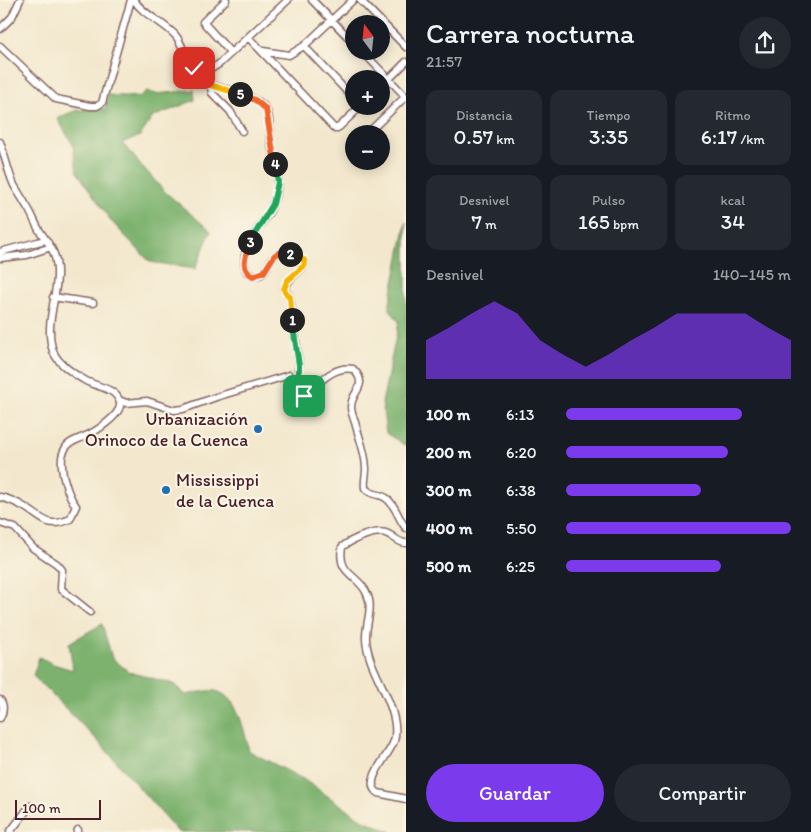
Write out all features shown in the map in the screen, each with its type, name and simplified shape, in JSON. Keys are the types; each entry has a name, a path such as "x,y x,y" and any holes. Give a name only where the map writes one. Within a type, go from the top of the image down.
{"street":[{"path":"0,29 12,17 20,0"},
{"path":"0,46 56,99 97,106 102,103 132,0 147,15 172,32 180,42 191,65 198,70 208,72 288,0"},
{"path":"226,0 203,22 231,53"},
{"path":"312,0 345,33"},
{"path":"261,51 289,55 304,46 353,0"},
{"path":"360,0 406,47"},
{"path":"248,37 332,127 335,128 343,124 352,115"},
{"path":"304,46 345,89"},
{"path":"370,60 380,70"},
{"path":"390,79 406,62"},
{"path":"208,72 212,93 234,116 242,131"},
{"path":"376,125 406,97 390,81"},
{"path":"210,85 239,93 255,100 263,106 267,113 277,176 277,190 269,212 251,239 244,266 247,272 253,276 260,274 266,270 274,256 283,252 305,262 305,265 287,281 284,289 290,297 299,365 297,377 293,384 293,391 298,396 304,396 334,371 341,368 350,368 358,374 360,387 353,399 351,409 364,451 366,469 365,488 371,493 381,495 388,500 399,521 406,528"},
{"path":"0,142 14,184 44,240 54,253 57,274 50,320 53,350 57,358 86,381 109,390 120,400 126,402 147,401 174,410 183,409 288,375"},
{"path":"0,252 44,240"},
{"path":"0,258 27,255 51,248"},
{"path":"53,297 93,303"},
{"path":"0,496 9,499 42,520 52,524 70,519 76,506 71,499 63,474 61,459 65,448 69,444 85,437 117,414 120,400"},
{"path":"0,523 15,528 33,548 57,564 62,570 61,589 90,612"},
{"path":"406,543 401,543 391,535 383,532 349,541 342,547 340,556 350,576 366,592 369,601 367,647 391,706 396,724 395,739 391,751 372,780 372,786 378,794 406,799"},
{"path":"0,700 4,711 0,718"},
{"path":"10,832 30,806"}],"green space":[{"path":"194,90 195,100 153,117 140,136 122,143 164,191 211,231 195,269 150,262 112,222 77,172 73,145 57,118 77,110 105,109 108,95 139,97 147,91 156,94"},
{"path":"406,222 406,446 386,433 382,403 399,322 389,308"},
{"path":"102,624 112,658 129,672 174,684 185,695 205,691 216,691 224,694 235,707 239,716 249,751 303,779 361,819 392,832 178,832 98,741 33,676 39,657 53,664 73,670 69,643"}],"place":[{"name":"Urbanización Orinoco de la Cuenca","path":"258,429"},
{"name":"Mississippi de la Cuenca","path":"166,490"}],"route":[{"path":"194,68 202,72 208,72 210,85 239,93 255,100 266,109 278,182 277,190 269,212 251,239 244,266 247,272 253,276 260,274 266,270 274,256 283,252 305,262 305,265 287,281 284,289 290,297 299,365 297,377 292,388 297,395 304,396"}]}
